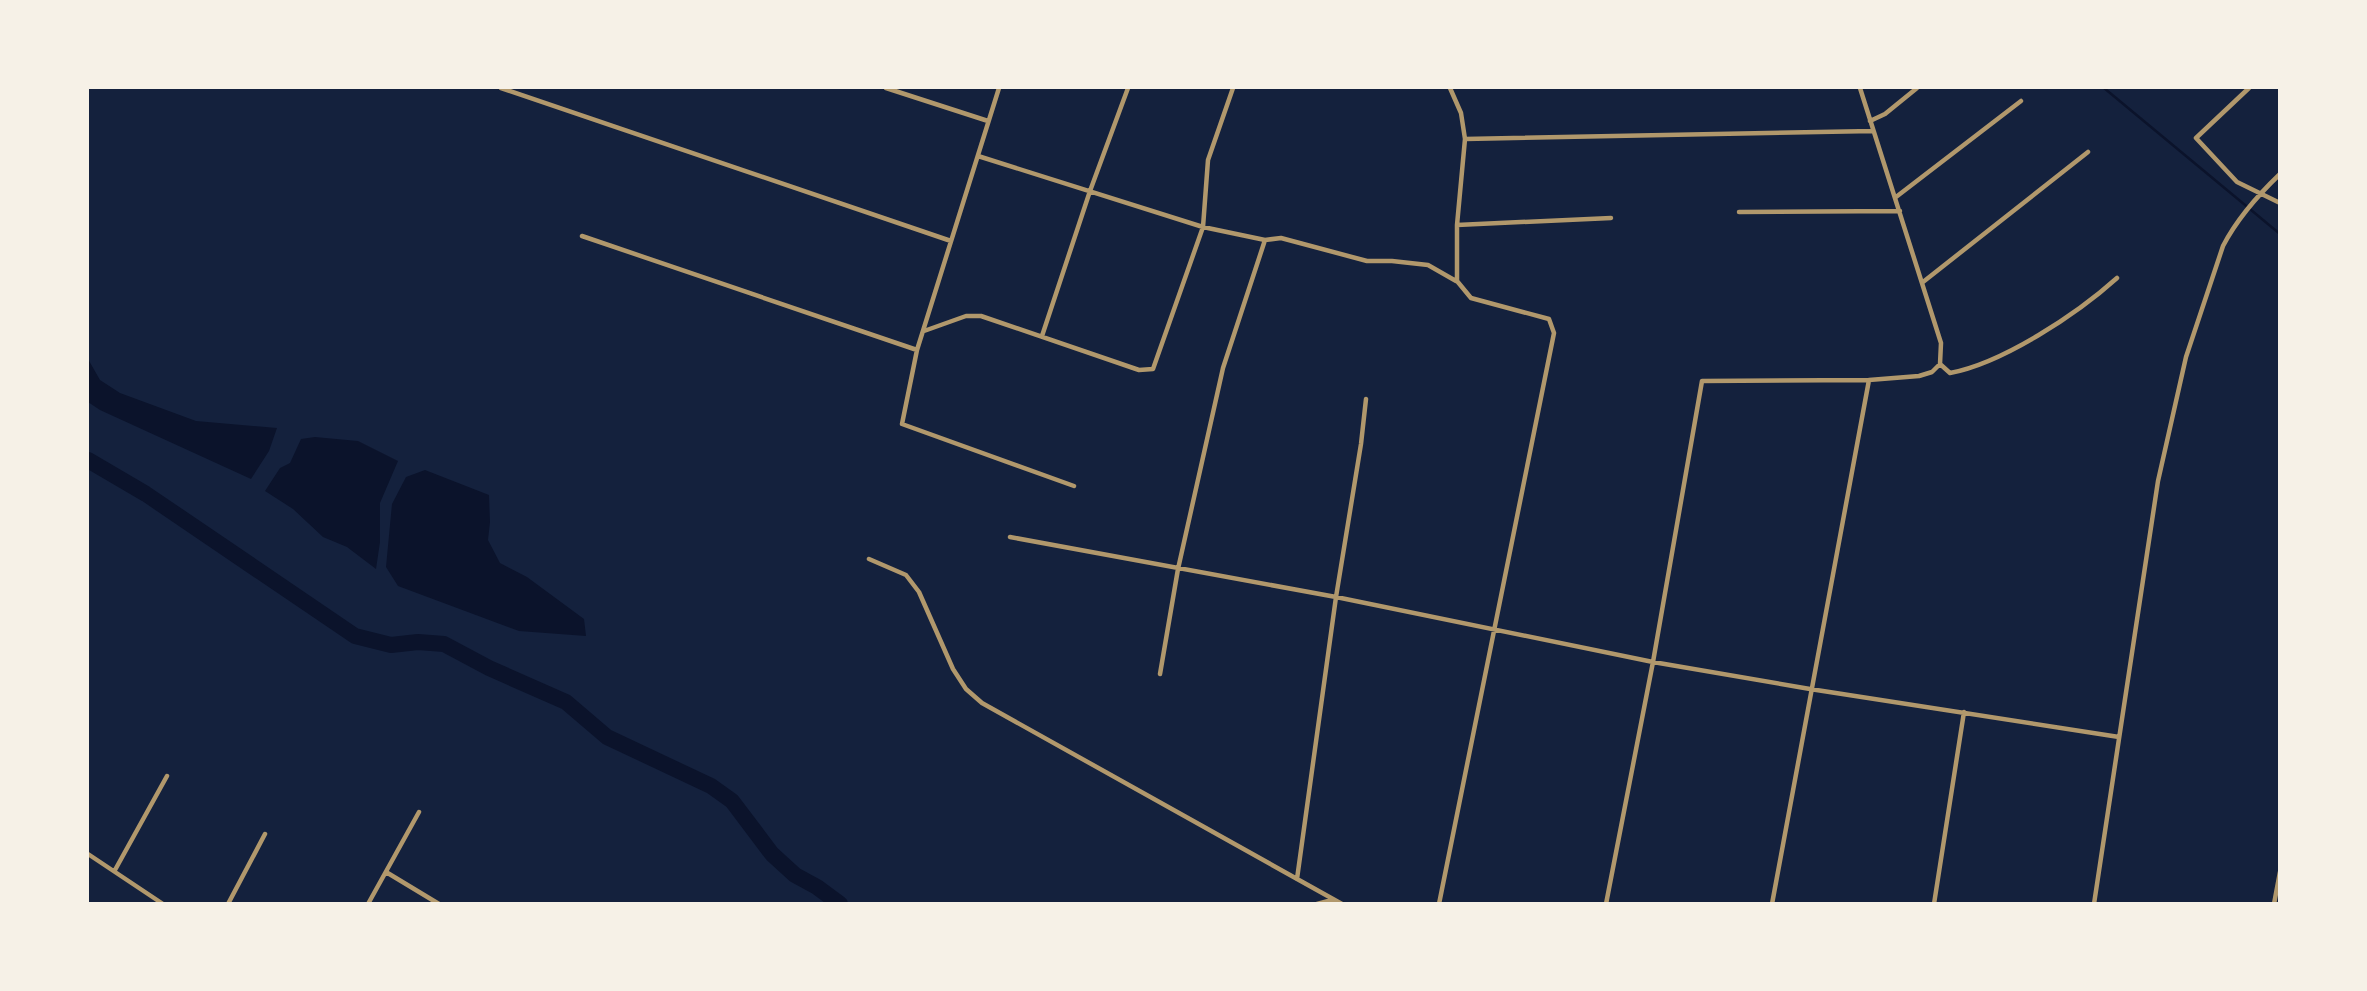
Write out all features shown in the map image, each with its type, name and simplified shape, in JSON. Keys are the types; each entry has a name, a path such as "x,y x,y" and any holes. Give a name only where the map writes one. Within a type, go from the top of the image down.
{"street":[{"path":"501,88 951,240"},
{"path":"886,88 988,121"},
{"path":"999,88 917,350 902,424 1074,486"},
{"path":"1042,336 1090,191 1128,88"},
{"path":"924,331 966,316 981,316 1139,370 1153,369 1203,227 1208,160 1233,88"},
{"path":"1450,88 1461,113 1465,139 1457,225 1457,281"},
{"path":"1606,904 1653,662 1702,381 1869,380 1919,376 1932,372 1940,363 1941,343 1860,88"},
{"path":"1870,121 1885,114 1917,88"},
{"path":"2249,88 2196,138 2236,182 2280,203"},
{"path":"1896,197 2021,101"},
{"path":"1465,139 1873,131"},
{"path":"1923,282 2088,152"},
{"path":"978,156 1203,227 1265,240 1281,238 1367,261 1428,265 1457,281 1471,298 1549,319 1554,332 1440,904"},
{"path":"2094,904 2158,481 2186,356 2223,246 2260,193 2280,174"},
{"path":"1739,212 1900,211"},
{"path":"1457,225 1611,218"},
{"path":"582,236 917,350"},
{"path":"1160,674 1178,569 1223,368 1265,240"},
{"path":"1940,363 1950,373 1999,358 2094,299 2117,278"},
{"path":"1772,904 1869,380"},
{"path":"1297,879 1366,399"},
{"path":"1010,537 1336,597 1653,662 2119,737"},
{"path":"869,559 906,575 919,592 953,669 966,689 982,703 1342,904"},
{"path":"1934,904 1964,712"},
{"path":"115,870 167,776"},
{"path":"368,904 419,812"},
{"path":"228,904 265,834"},
{"path":"88,854 163,904"},
{"path":"386,872 439,904"},
{"path":"2274,904 2280,872"},
{"path":"1317,904 1333,900"}],"water":[{"path":"88,359 100,380 120,393 196,421 277,428 269,451 251,479 100,410 88,402"},
{"path":"315,437 358,441 398,461 380,503 380,542 376,569 347,547 323,537 293,509 265,491 280,468 290,463 301,439"},
{"path":"425,470 489,495 488,540 500,563 527,577 584,619 586,636 519,631 398,586 386,567 392,504 406,477"}],"waterway":[{"path":"2104,88 2280,234"},
{"path":"88,460 146,494 355,636 391,645 418,642 444,644 489,668 566,702 607,737 711,786 732,801 772,854 795,875 840,904"}]}
